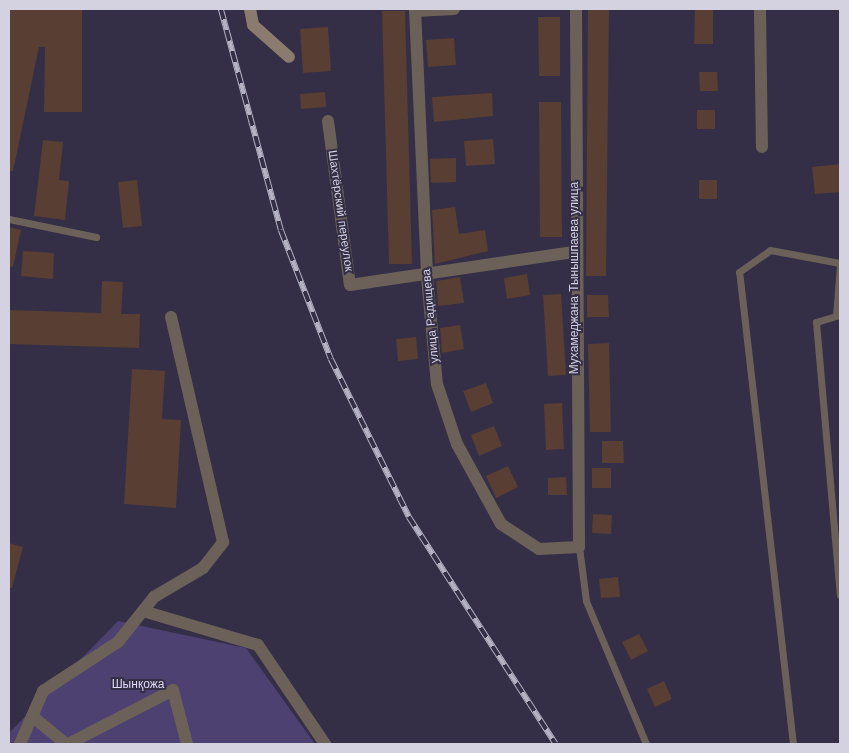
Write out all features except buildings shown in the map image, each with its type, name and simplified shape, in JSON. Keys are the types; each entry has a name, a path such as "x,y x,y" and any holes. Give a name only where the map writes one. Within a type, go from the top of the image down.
{"street":[{"path":"250,9 253,25 290,57"},
{"path":"415,10 454,9"},
{"name":"Мухамеджана Тынышпаева улица","path":"576,9 574,252 579,547"},
{"path":"760,9 762,147"},
{"name":"улица Радищева","path":"415,10 427,277 437,384 458,444 501,524 539,549 579,547"},
{"name":"Шахтёрский переулок","path":"328,121 350,285 427,277 574,252"},
{"path":"20,744 43,691 118,642 154,597 203,568 222,542 171,317"},
{"path":"143,611 258,645 325,744"},
{"path":"32,716 67,744 173,690 187,744"}],"lane":[{"path":"9,219 96,237"},
{"path":"793,744 739,272 770,250 840,264 836,316 816,322 840,594"},
{"path":"579,547 586,601 646,744"}],"green space":[{"name":"Шынқожа","path":"118,621 246,648 315,744 9,744 9,733"}],"railway":[{"path":"221,9 281,230 331,359 409,517 556,744"}]}
